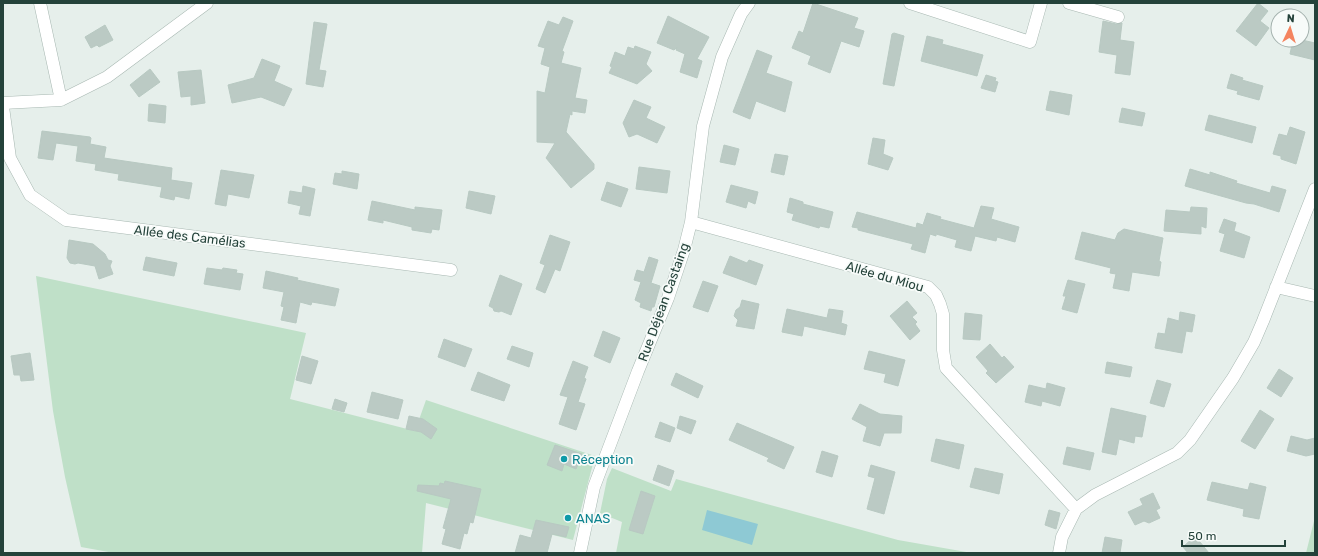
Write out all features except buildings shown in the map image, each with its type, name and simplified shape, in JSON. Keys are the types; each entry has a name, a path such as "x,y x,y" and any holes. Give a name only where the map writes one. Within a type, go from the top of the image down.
{"street":[{"path":"40,3 61,100"},
{"path":"3,103 61,100 107,77 207,3"},
{"name":"Rue Déjean Castaing","path":"580,553 594,487 638,371 668,298 684,250 691,222 703,126 722,57 741,14 749,3"},
{"path":"910,3 1030,42 1041,3"},
{"path":"1069,3 1118,16"},
{"name":"Allée des Camélias","path":"3,107 10,158 30,195 66,220 451,270"},
{"path":"1059,553 1062,537 1076,509 1095,495 1177,453 1190,440 1233,378 1254,342 1315,190"},
{"name":"Allée du Miou","path":"691,222 928,287 936,295 940,304 942,314 943,350 946,368 1076,509"},
{"path":"1276,288 1315,296"}],"green space":[{"path":"36,276 306,333 290,399 415,431 426,400 595,456 573,540 426,503 422,553 114,553 81,547 65,477 53,411"},
{"path":"612,468 671,491 676,479 898,540 972,553 616,553 622,522 600,513 607,479"},
{"path":"1315,517 1315,553 1306,553"}],"water":[{"path":"707,510 758,524 752,545 702,530"}],"place":[{"name":"Réception","path":"564,459"},
{"name":"ANAS","path":"568,518"}]}
